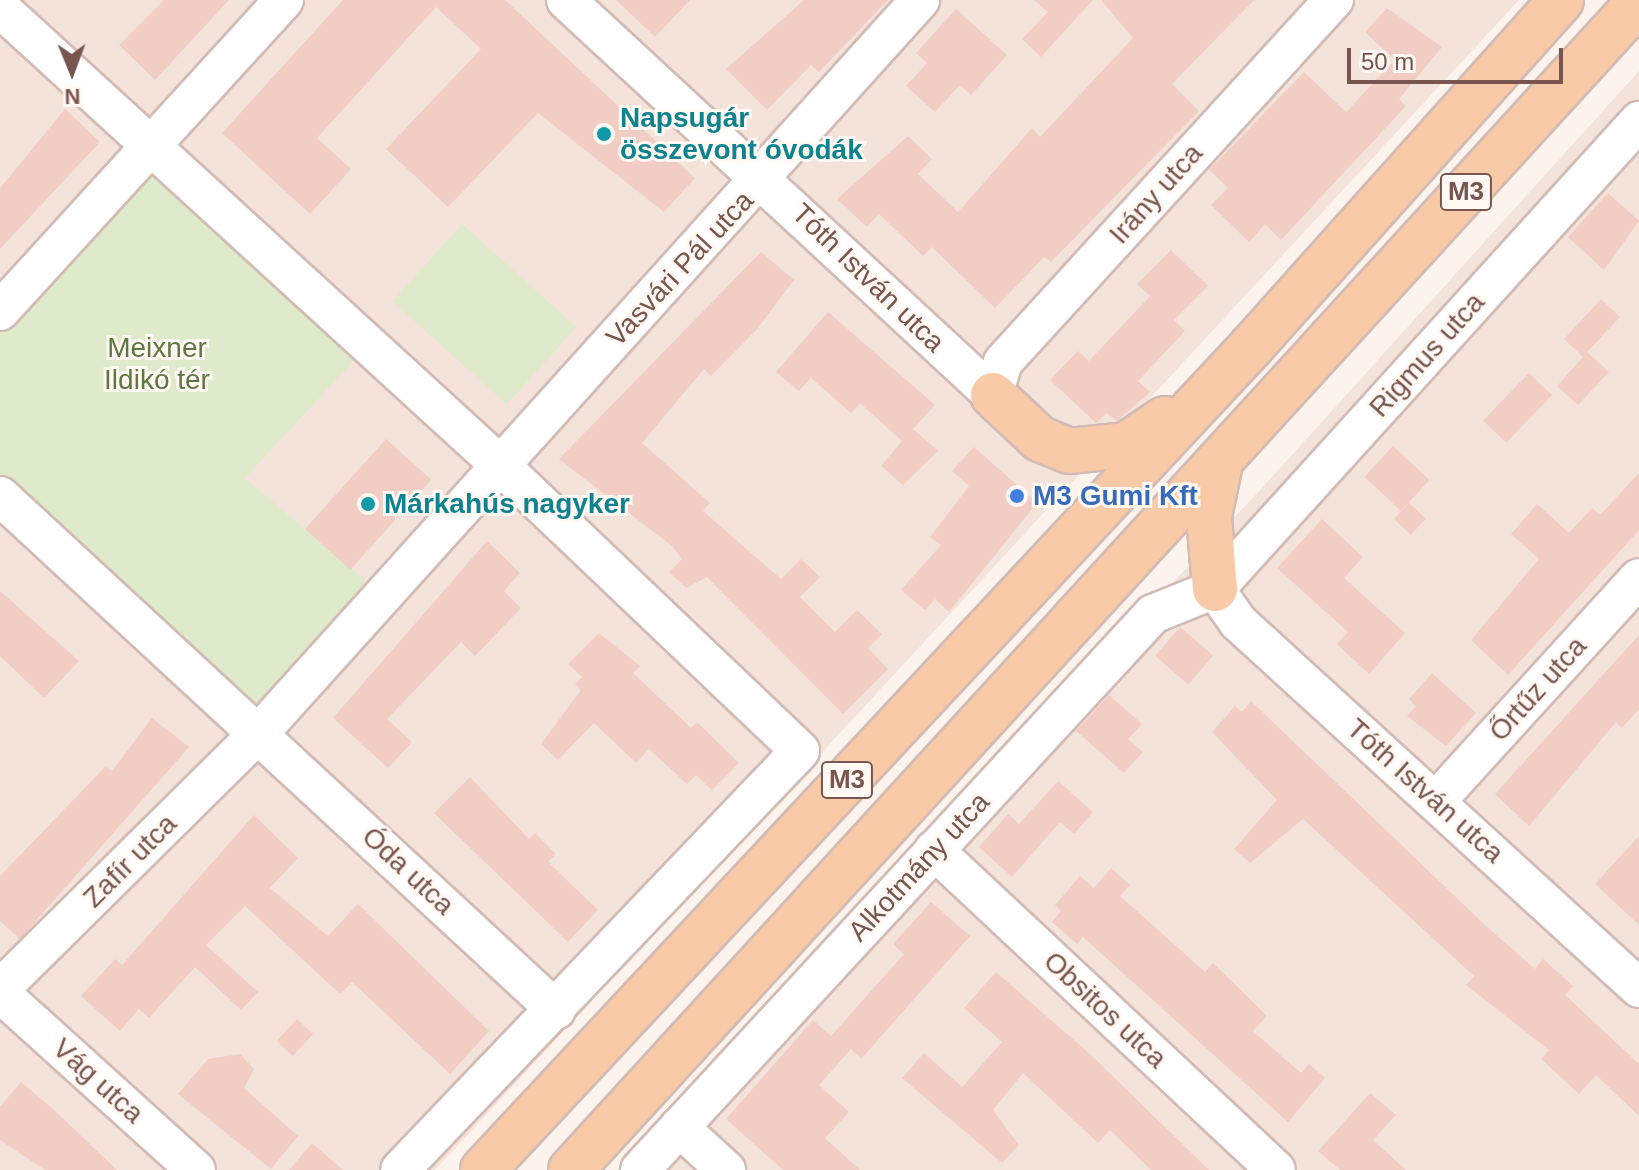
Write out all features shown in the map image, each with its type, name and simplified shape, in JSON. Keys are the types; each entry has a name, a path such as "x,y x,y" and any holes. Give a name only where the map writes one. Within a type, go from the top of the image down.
{"main road":[{"name":"M3","path":"483,1170 1210,388 1561,0"},
{"name":"M3","path":"571,1170 1639,2"},
{"path":"993,395 1040,439 1098,453 1126,445 1210,388"},
{"path":"1215,589 1209,516 1221,459"}],"street":[{"path":"0,311 284,0"},
{"name":"Tóth István utca","path":"566,0 763,178 993,395"},
{"name":"Vasvári Pál utca","path":"500,465 763,178 920,0"},
{"name":"Irány utca","path":"993,395 1003,362 1334,0"},
{"path":"0,8 150,149 500,465 800,751 400,1170"},
{"name":"Rigmus utca","path":"1215,589 1639,121"},
{"path":"0,496 260,732 500,465"},
{"name":"Őrtűz utca","path":"1437,800 1639,578"},
{"name":"Tóth István utca","path":"1215,589 1238,622 1437,800 1639,988"},
{"name":"Alkotmány utca","path":"640,1170 1153,614 1215,589"},
{"name":"Zafír utca","path":"0,991 260,732"},
{"name":"Óda utca","path":"260,732 556,1010"},
{"name":"Obsitos utca","path":"934,850 1276,1170"},
{"name":"Vág utca","path":"0,991 196,1170"},
{"path":"679,1127 726,1170"}],"shaded area":[{"path":"0,0 1519,0 435,1170 0,1170"},
{"path":"1639,71 1639,1170 618,1170 1262,488"}],"green space":[{"name":"Meixner Ildikó tér","path":"149,164 358,356 245,478 377,591 260,717 0,484 0,326"},
{"path":"462,224 576,327 507,404 392,301"}],"building":[{"path":"164,0 229,0 155,80 119,45"},
{"path":"343,0 505,0 695,178 664,212 538,113 448,207 386,149 481,49 436,7 317,138 351,169 310,214 222,133"},
{"path":"616,0 690,0 655,37"},
{"path":"804,0 888,0 819,72 811,65 767,110 726,69"},
{"path":"1034,0 1093,0 1041,57 1022,39 1048,12"},
{"path":"1101,0 1254,0 1172,84 1199,111 1051,262 1044,257 995,308 932,247 923,256 879,214 867,227 837,199 908,136 932,159 918,174 958,212 1032,128 1040,137 1133,38"},
{"path":"1387,8 1442,47 1399,99 1406,106 1281,240 1265,224 1249,242 1211,205 1228,188 1209,170 1304,72 1346,112 1395,60 1365,32"},
{"path":"956,9 1007,55 971,95 960,85 935,112 906,86 927,63 916,53"},
{"path":"65,109 100,142 0,249 0,188"},
{"path":"1608,193 1639,221 1604,270 1568,237"},
{"path":"1171,250 1208,286 1174,320 1185,331 1138,381 1150,392 1117,421 1106,413 1096,423 1050,380 1078,351 1089,361 1150,296 1137,284"},
{"path":"761,252 794,280 757,329 711,376 704,369 642,443 710,503 703,511 781,579 801,559 820,577 800,597 835,632 857,610 882,634 868,648 888,669 843,714 707,577 686,588 669,572 682,559 672,546 559,459"},
{"path":"1601,299 1620,317 1587,352 1609,372 1578,405 1557,386 1583,357 1564,339"},
{"path":"828,312 935,405 913,429 938,451 903,485 881,466 902,441 860,403 851,413 811,378 799,391 776,372"},
{"path":"1529,373 1552,395 1506,443 1483,420"},
{"name":"Márkahús nagyker","path":"386,439 431,480 350,570 305,529"},
{"path":"1393,446 1430,480 1401,511 1364,477"},
{"path":"974,447 1037,503 949,612 935,599 925,610 901,590 941,545 930,537 969,486 952,471"},
{"path":"1639,473 1639,530 1508,675 1471,640 1539,559 1511,534 1537,504 1569,533 1592,508 1600,515"},
{"path":"1409,503 1426,519 1411,535 1394,519"},
{"path":"1322,519 1363,557 1344,578 1405,633 1369,674 1337,644 1348,632 1277,568"},
{"path":"487,541 520,573 504,591 521,608 475,656 461,642 387,719 412,742 388,768 333,718"},
{"path":"0,591 79,661 44,698 0,656"},
{"path":"1180,627 1213,656 1188,685 1155,656"},
{"path":"599,633 640,666 633,673 691,728 697,722 739,763 712,790 696,775 687,784 649,749 636,763 594,723 558,760 541,744 581,690 575,684 582,677 568,664"},
{"path":"1639,635 1639,709 1622,728 1616,722 1529,826 1495,794"},
{"path":"1432,673 1476,713 1446,746 1407,716 1416,706 1409,699"},
{"path":"1109,695 1142,724 1128,739 1143,752 1124,773 1076,731"},
{"path":"1251,701 1486,926 1535,969 1543,959 1573,986 1565,995 1639,1064 1639,1116 1596,1075 1579,1094 1541,1059 1549,1050 1466,985 1474,976 1303,819 1250,863 1234,849 1277,800 1212,732 1235,706 1242,712"},
{"path":"152,718 189,747 20,939 0,921 0,876 105,767 112,771"},
{"path":"470,777 529,839 535,833 556,854 548,862 598,910 568,942 434,813"},
{"path":"1058,781 1093,812 1074,834 1060,822 1012,877 979,847 1008,814 1019,824"},
{"path":"254,815 298,858 270,888 328,936 358,904 489,1031 450,1074 352,982 340,994 245,906 206,945 258,992 241,1010 195,967 149,1018 139,1009 120,1031 81,996 115,959 122,965"},
{"path":"1639,836 1639,925 1595,884"},
{"path":"1111,868 1130,885 1120,896 1205,972 1213,963 1267,1016 1253,1031 1301,1073 1309,1064 1325,1078 1288,1122 1083,937 1077,944 1052,922 1061,911 1055,905 1080,876 1094,888"},
{"path":"931,902 970,936 861,1059 851,1049 819,1085 849,1112 825,1138 860,1170 783,1170 726,1119 813,1020 831,1036 904,954 893,944"},
{"path":"996,972 1091,1055 1209,1170 1151,1170 1110,1130 1098,1143 1023,1073 993,1110 1019,1145 1002,1163 902,1078 924,1053 962,1087 1002,1042 964,1008"},
{"path":"297,1019 313,1034 293,1056 277,1041"},
{"path":"240,1054 254,1069 244,1088 298,1136 271,1169 178,1094 208,1059"},
{"path":"21,1082 117,1170 45,1170 0,1140 0,1107"},
{"path":"1370,1093 1396,1115 1373,1140 1406,1170 1340,1170 1318,1151"},
{"path":"312,1143 343,1170 289,1170"}],"place":[{"name":"Napsugár összevont óvodák","path":"604,134"},
{"name":"M3 Gumi Kft","path":"1017,496"},
{"name":"Márkahús nagyker","path":"368,504"}]}
